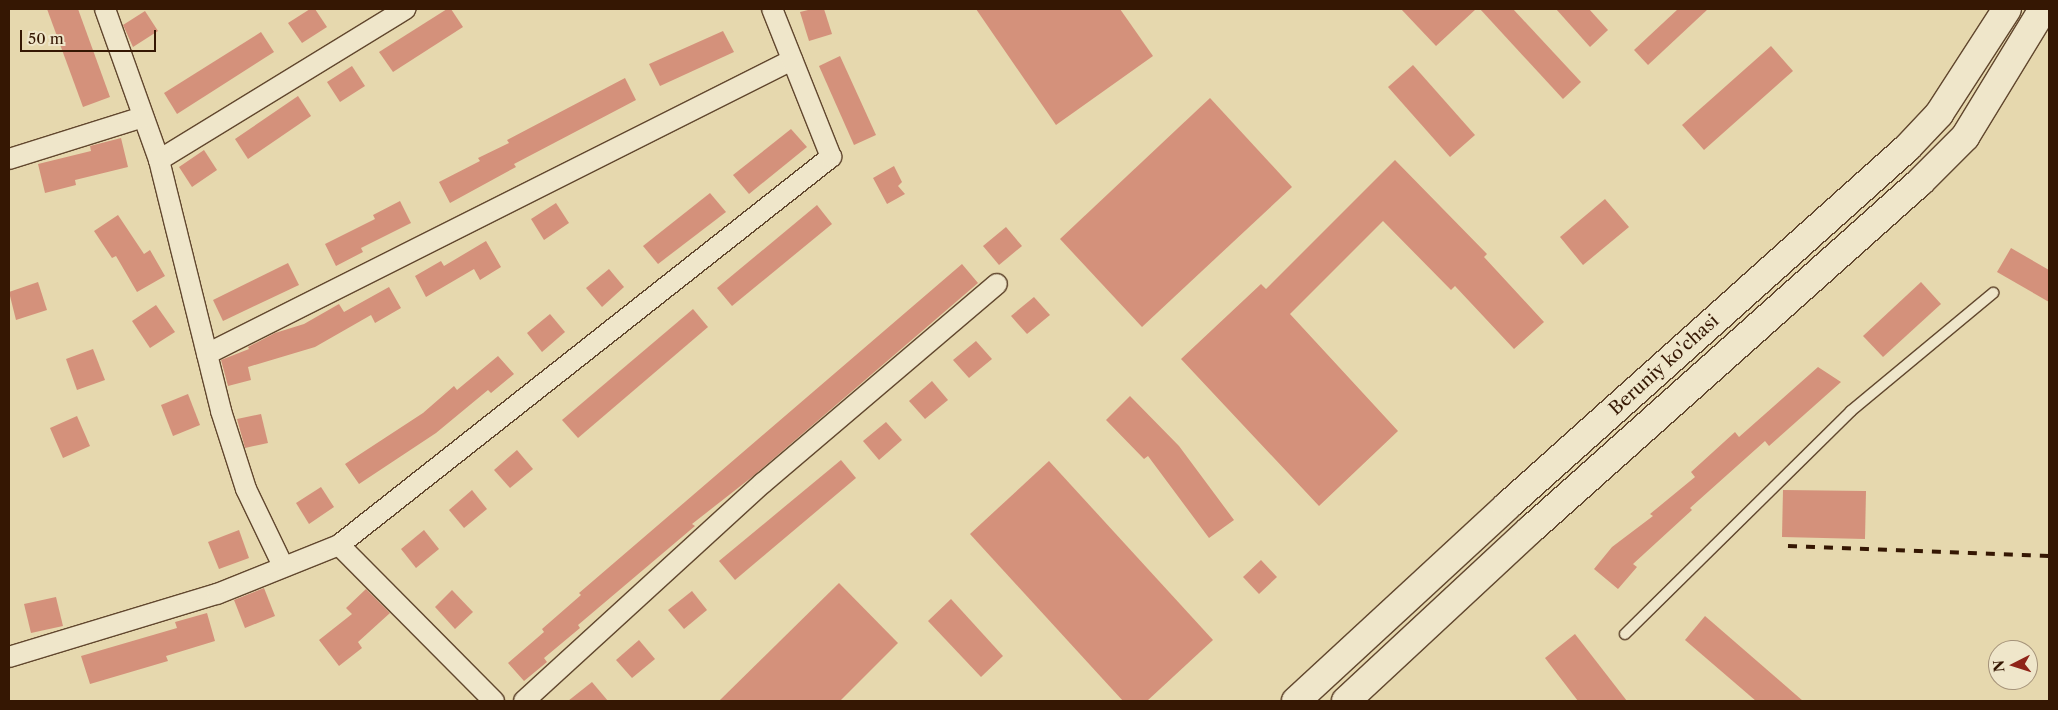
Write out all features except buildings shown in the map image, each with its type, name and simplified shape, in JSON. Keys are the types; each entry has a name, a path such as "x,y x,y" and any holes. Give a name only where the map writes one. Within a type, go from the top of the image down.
{"main road":[{"name":"Beruniy ko'chasi","path":"1296,701 1507,506 1907,148 1939,114 2007,9"},
{"name":"Beruniy ko'chasi","path":"1346,701 1530,530 1920,182 1965,137 2043,9"},
{"path":"1507,506 1530,530"}],"street":[{"path":"105,9 159,160 221,411 246,489 283,566"},
{"path":"159,160 406,9"},
{"path":"9,657 217,594 339,545 830,157 772,9"},
{"path":"207,354 792,60"},
{"path":"9,159 143,117"},
{"path":"524,701 763,483 997,284"},
{"path":"339,545 494,701"}],"lane":[{"path":"1625,634 1851,411 1993,293"}],"railway":[{"path":"1788,546 2049,556"}]}
